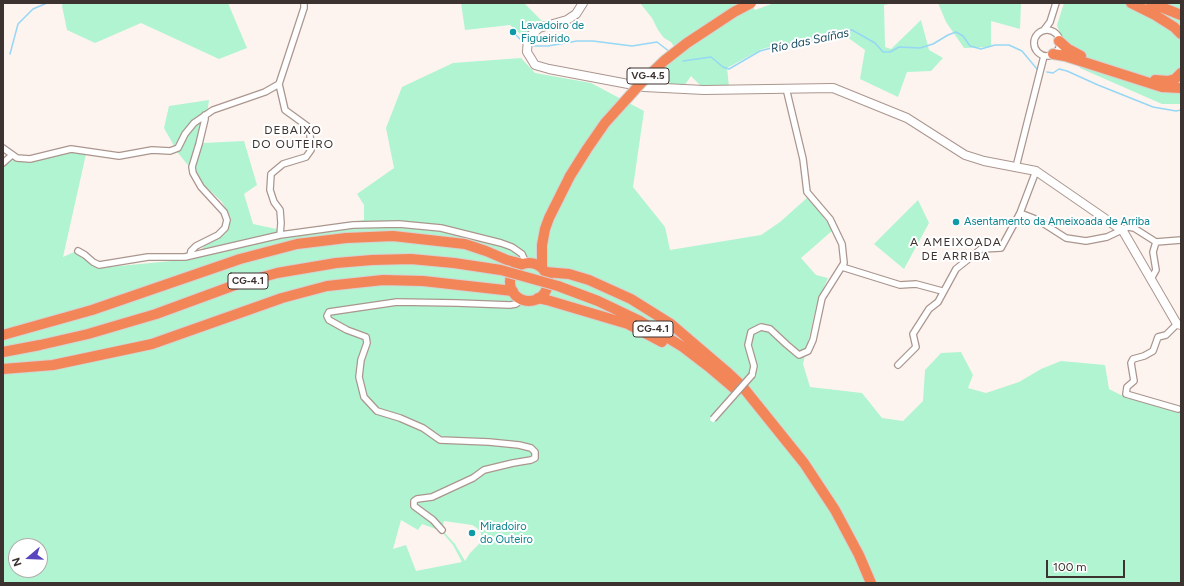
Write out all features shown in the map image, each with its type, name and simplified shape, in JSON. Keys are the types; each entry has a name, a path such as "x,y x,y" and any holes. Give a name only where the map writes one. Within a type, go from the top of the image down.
{"highway":[{"name":"VG-4.5","path":"542,244 549,218 570,176 605,123 642,82 664,61 687,43 734,12 751,3"},
{"path":"1131,3 1155,15 1174,27 1181,34"},
{"path":"1151,3 1181,15"},
{"path":"1171,3 1181,9"},
{"path":"1057,37 1068,49 1078,55 1154,80 1168,81 1175,79 1181,73"},
{"path":"1048,55 1065,56 1162,87 1181,88"},
{"path":"3,335 92,310 240,259 297,244 346,238 393,236 465,244 507,260 589,280 632,299 672,324 742,386 770,422"},
{"path":"542,244 543,270 547,276 548,286 546,291 538,298 533,300 522,299 513,291 511,285 513,272 537,255 542,244"},
{"name":"CG-4.1","path":"3,352 40,346 88,334 156,314 234,285 277,273 336,263 412,259 501,270 558,286 598,300 640,321 683,347 709,367 770,422 804,463 835,510 859,555 871,583"},
{"path":"3,369 53,365 152,344 282,298 328,286 383,280 423,281 513,291"},
{"path":"538,298 628,324 671,346 736,390"}],"street":[{"path":"280,235 282,223 280,210 274,202 270,190 271,174 283,164 306,157 311,150 310,136 307,126 285,110 279,84 304,8 304,3"},
{"path":"582,3 576,14 567,20 539,28 528,38 527,52 535,65 644,87 704,90 833,88 907,118 965,155 984,161 1036,171 1123,231 1179,325 1166,335 1158,337 1153,351 1144,356 1133,359 1131,363 1134,381 1128,387 1126,394 1178,409"},
{"path":"1048,55 1036,51 1034,43 1037,35 1044,30 1050,22 1056,3"},
{"path":"1016,167 1048,55 1058,49 1053,13"},
{"path":"1044,30 1050,31 1057,37"},
{"path":"3,148 17,158 30,158 71,149 119,156 152,150 170,151 178,148 185,134 194,123 213,110 265,92 279,84"},
{"path":"713,419 752,375 754,366 748,345 751,332 761,327 770,329 799,355 808,351 813,340 822,298 844,263 842,244 830,219 807,192 803,159 786,88"},
{"path":"190,255 191,251 196,246 218,236 225,228 227,220 224,212 201,187 193,173 192,167 199,144 205,115"},
{"path":"3,163 12,155"},
{"path":"898,365 916,347 913,334 929,310 938,302 942,291 956,269 981,249 1001,248 1020,213 1036,171"},
{"path":"1020,213 1038,220 1066,238 1086,241 1108,237 1123,231 1128,227 1134,228 1156,242 1181,240"},
{"path":"78,251 93,262 99,264 148,257 185,256 280,235 353,225 399,224 441,228 512,247 522,254 526,264"},
{"path":"1151,279 1156,270 1153,252 1156,242"},
{"path":"842,267 900,285 916,284 942,291"},
{"path":"442,530 433,520 414,506 414,501 417,499 432,497 473,478 484,470 531,460 535,458 535,452 531,448 519,445 440,440 423,428 400,418 377,411 364,397 359,377 366,337 347,330 329,320 327,316 329,312 398,302 510,305 516,304 522,299"}],"green space":[{"path":"63,3 228,3 247,48 219,59 141,23 95,43 67,30 62,6"},
{"path":"461,3 524,3 545,24 525,38 510,25 465,30"},
{"path":"640,3 749,3 755,10 774,3 894,3 884,5 885,47 891,49 921,20 929,50 943,58 931,71 907,72 898,97 860,79 865,50 843,34 762,49 727,68 729,87 702,87 691,76 684,86 644,83 678,53 671,42 664,38 652,18"},
{"path":"938,3 1021,3 1020,29 991,21 991,47 964,48 946,22"},
{"path":"1064,3 1181,3 1181,104 1162,104 1080,68 1075,49 1060,34 1057,25"},
{"path":"521,58 535,73 591,83 644,111 633,187 665,227 670,250 761,235 780,222 808,197 833,230 801,258 816,275 828,278 817,303 803,364 810,387 862,393 882,418 903,421 923,401 925,370 941,353 961,352 973,375 968,388 986,393 1019,382 1041,369 1061,361 1105,365 1109,389 1127,398 1179,411 1181,408 1181,583 3,583 3,167 13,160 31,161 65,151 86,154 63,257 74,252 99,268 192,259 231,218 222,202 205,186 178,153 164,128 169,106 209,100 203,143 244,141 257,185 244,194 253,224 286,231 364,220 364,205 357,194 394,168 386,128 402,87 453,63","holes":["401,520 418,530 422,524 441,531 453,545 462,562 416,571 406,545 393,549","444,521 472,525 481,533 481,538 479,544 470,553 465,561 455,544 442,530"]},
{"path":"918,200 929,223 904,269 874,244"}],"waterway":[{"path":"10,54 18,24 33,9 47,3"},
{"name":"Río das Saíñas","path":"683,61 711,57 723,67 729,69 760,51 832,38 852,30 875,43 883,52 890,52 899,47 920,48 933,44 956,32 963,36 970,46 981,49 995,45 1009,45 1022,51 1037,69"},
{"name":"Río das Saíñas","path":"516,35 520,39"},
{"name":"Río das Saíñas","path":"534,46 548,46 577,41 593,41 632,46 657,42 670,52"},
{"name":"Río das Saíñas","path":"1047,72 1053,73 1059,69 1067,71 1153,107 1176,111 1181,110"}],"place":[{"name":"Lavadoiro de Figueirido","path":"513,32"},
{"name":"Asentamento da Ameixoada de Arriba","path":"956,222"},
{"name":"Miradoiro do Outeiro","path":"472,533"}],"district":[{"name":"DEBAIXO DO OUTEIRO","path":"293,137"},
{"name":"A AMEIXOADA DE ARRIBA","path":"956,249"}]}
